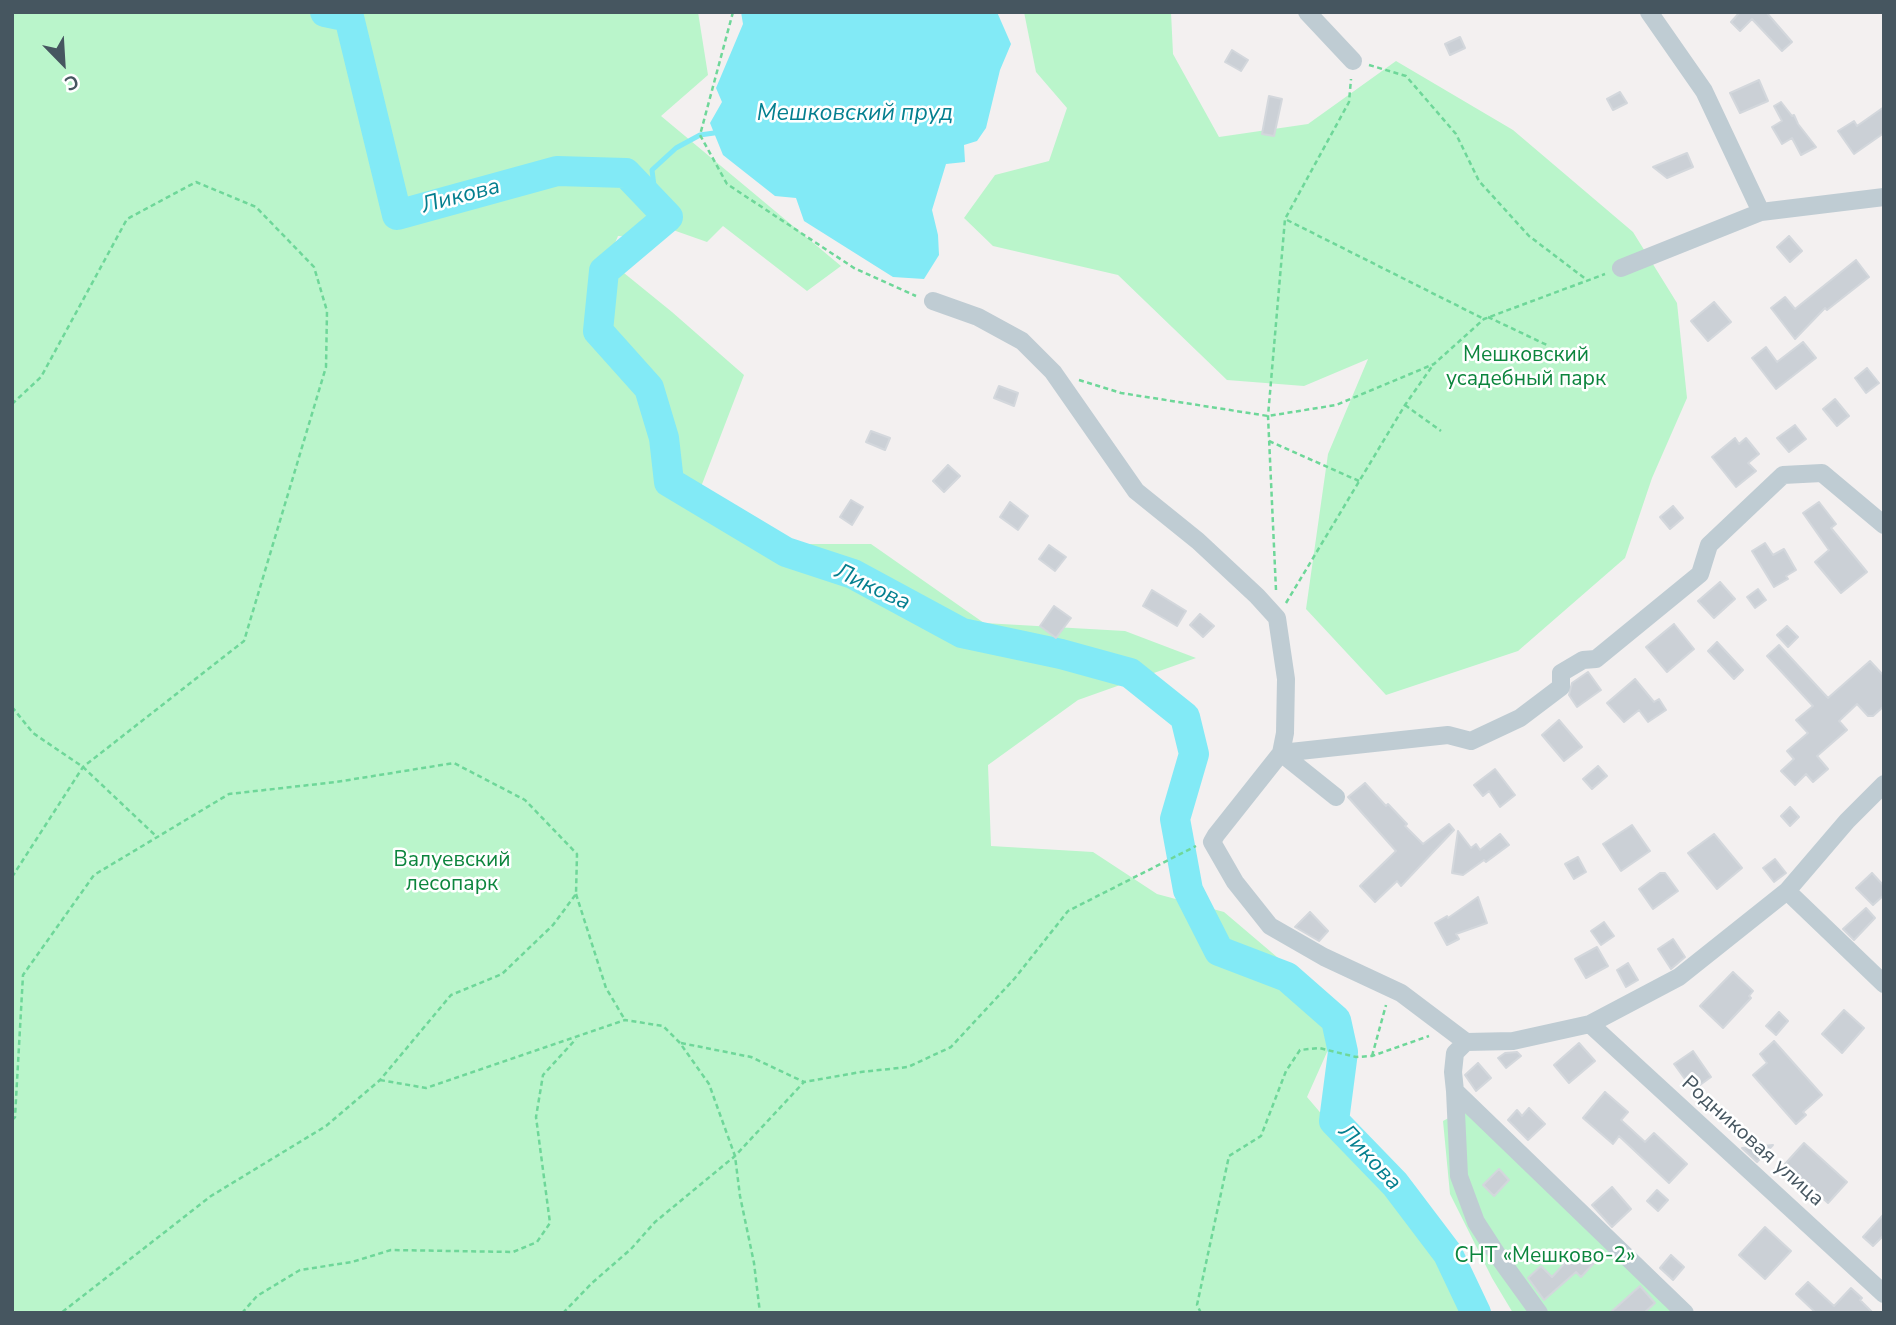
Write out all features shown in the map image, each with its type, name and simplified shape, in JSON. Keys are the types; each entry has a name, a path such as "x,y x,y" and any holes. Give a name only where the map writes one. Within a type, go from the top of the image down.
{"street":[{"path":"1307,12 1353,61"},
{"path":"1648,12 1704,91 1761,212"},
{"path":"1621,268 1761,212 1884,197"},
{"path":"933,301 978,317 1022,341 1053,372 1136,491 1198,541 1277,618 1286,679 1285,733 1281,753 1213,842 1235,882 1270,926 1324,957 1401,993 1466,1042 1513,1041 1590,1024 1679,976 1787,891 1847,821 1884,784"},
{"path":"1281,753 1448,735 1471,741 1520,718 1561,687 1561,673 1583,660 1597,659 1700,573 1709,545 1783,475 1822,473 1884,524"},
{"path":"1281,753 1336,797"},
{"path":"1787,891 1884,984"},
{"name":"Родниковая улица","path":"1590,1024 1884,1294"},
{"path":"1466,1042 1455,1053 1453,1072 1459,1176 1476,1222 1539,1313"},
{"path":"1455,1091 1685,1313"}],"path":[{"path":"733,12 701,135 727,184 853,268 903,292 933,301"},
{"path":"1276,591 1268,415 1285,219 1349,102 1353,61 1406,76 1456,134 1479,181 1529,236 1587,280"},
{"path":"12,404 41,377 127,219 196,182 256,207 314,267 327,311 326,367 244,641 83,767 12,877"},
{"path":"1285,219 1549,346"},
{"path":"1277,618 1405,405 1434,364 1486,318 1621,268"},
{"path":"1053,372 1121,393 1268,415 1336,405 1434,364"},
{"path":"1405,405 1441,431"},
{"path":"1269,441 1360,482"},
{"path":"12,708 33,733 83,767 157,837"},
{"path":"12,1120 15,1117 23,975 94,875 229,794 336,782 454,763 525,800 578,853 576,894 606,988 625,1020"},
{"path":"680,1043 751,1057 804,1082 908,1067 951,1047 1015,978 1068,911 1201,844"},
{"path":"61,1313 211,1196 326,1126 380,1080 451,995 502,974 553,925 576,894"},
{"path":"1371,1056 1390,988"},
{"path":"380,1080 426,1088 625,1020 663,1026 680,1043 709,1084 735,1156 760,1313"},
{"path":"1201,1313 1197,1305 1229,1156 1261,1136 1286,1071 1300,1050 1319,1048 1356,1056 1371,1056 1447,1030"},
{"path":"242,1313 257,1296 300,1270 352,1262 391,1250 513,1252 537,1242 550,1223 536,1117 543,1075 578,1036"},
{"path":"563,1313 631,1249 655,1222 735,1156 804,1082"}],"green space":[{"name":"Валуевский лесопарк","path":"12,12 698,12 708,75 661,116 841,266 807,291 723,226 707,242 673,230 658,238 618,236 608,260 744,375 694,505 764,544 871,544 984,623 1125,631 1196,658 1078,700 988,765 991,846 1093,852 1157,894 1224,912 1344,1014 1307,1097 1353,1151 1413,1212 1473,1313 12,1313"},
{"name":"Мешковский усадебный парк","path":"1024,12 1171,12 1173,54 1219,137 1308,124 1396,61 1513,130 1633,232 1677,303 1687,398 1652,478 1625,558 1518,651 1386,695 1306,609 1328,454 1368,359 1304,386 1227,380 1118,275 993,246 964,218 995,175 1049,161 1067,108 1036,72"},
{"name":"СНТ «Мешково-2»","path":"1469,1107 1682,1313 1513,1313 1492,1278 1450,1194 1443,1121"}],"water":[{"name":"Мешковский пруд","path":"741,12 997,12 1011,44 1000,70 986,128 977,141 964,145 965,162 946,164 932,210 939,255 924,279 893,277 804,221 796,198 775,196 723,155 710,123 722,102 716,88 743,24"}],"building":[{"path":"1740,12 1766,12 1792,42 1782,51 1752,19 1740,31 1731,22"},
{"path":"1460,37 1465,48 1450,55 1445,44"},
{"path":"1232,50 1248,60 1241,71 1225,62"},
{"path":"1759,80 1768,101 1740,113 1730,93"},
{"path":"1620,92 1627,103 1613,110 1607,99"},
{"path":"1269,96 1282,99 1274,136 1262,134"},
{"path":"1781,102 1792,116 1794,115 1816,147 1801,155 1792,138 1782,144 1772,127 1782,121 1774,106"},
{"path":"1884,107 1884,133 1854,154 1838,131 1854,121 1857,126"},
{"path":"1687,153 1693,167 1667,178 1653,167"},
{"path":"1789,236 1802,251 1790,262 1777,247"},
{"path":"1856,260 1869,277 1827,310 1825,308 1795,339 1771,308 1785,297 1795,309"},
{"path":"1714,302 1731,322 1708,341 1691,321"},
{"path":"1803,342 1816,358 1776,389 1752,358 1766,347 1777,362"},
{"path":"1867,368 1879,383 1866,393 1855,378"},
{"path":"999,386 1018,393 1014,406 994,398"},
{"path":"1835,399 1849,416 1837,426 1823,409"},
{"path":"1795,425 1806,439 1789,452 1777,438"},
{"path":"871,431 890,438 885,450 866,442"},
{"path":"1735,438 1739,444 1746,438 1759,454 1748,463 1756,471 1736,487 1712,457"},
{"path":"948,465 960,476 944,492 933,481"},
{"path":"851,500 863,507 852,525 840,517"},
{"path":"1010,502 1028,516 1018,530 1000,517"},
{"path":"1819,502 1836,524 1831,528 1867,572 1841,593 1815,562 1829,550 1803,513"},
{"path":"1673,506 1683,518 1670,529 1660,517"},
{"path":"1765,543 1773,555 1784,549 1796,570 1786,576 1788,579 1774,587 1752,551"},
{"path":"1049,545 1066,557 1055,571 1039,559"},
{"path":"1720,582 1735,599 1714,618 1698,601"},
{"path":"1758,589 1766,600 1755,608 1747,597"},
{"path":"1152,590 1186,611 1177,626 1143,606"},
{"path":"1054,606 1071,618 1056,638 1040,626"},
{"path":"1200,614 1214,626 1203,637 1190,625"},
{"path":"1674,624 1694,649 1667,672 1646,647"},
{"path":"1787,626 1798,637 1788,647 1777,635"},
{"path":"1717,642 1743,670 1734,679 1708,651"},
{"path":"1779,645 1828,698 1870,661 1884,676 1884,706 1873,716 1868,716 1857,704 1839,721 1847,730 1817,756 1828,769 1813,782 1806,774 1795,785 1781,771 1794,759 1787,751 1808,733 1796,720 1813,706 1767,656"},
{"path":"1588,672 1601,690 1577,707 1569,695 1572,683"},
{"path":"1635,679 1654,702 1659,699 1666,710 1648,722 1639,710 1624,722 1607,703"},
{"path":"1559,720 1582,747 1564,761 1542,735"},
{"path":"1598,766 1607,776 1592,789 1583,779"},
{"path":"1495,769 1515,795 1500,807 1489,791 1483,796 1474,785"},
{"path":"1365,783 1386,806 1388,804 1423,844 1449,824 1454,830 1401,886 1397,881 1375,902 1360,886 1396,851 1348,797"},
{"path":"1790,807 1799,817 1790,826 1781,816"},
{"path":"1632,825 1650,851 1621,871 1603,844"},
{"path":"1458,831 1471,848 1476,844 1480,850 1500,834 1509,845 1463,875 1452,873"},
{"path":"1714,834 1742,868 1717,889 1688,853"},
{"path":"1578,857 1586,872 1574,879 1565,864"},
{"path":"1775,859 1786,873 1774,882 1763,868"},
{"path":"1660,873 1665,873 1678,891 1653,909 1639,889"},
{"path":"1872,873 1884,886 1884,895 1873,905 1856,888"},
{"path":"1478,897 1487,923 1456,934 1459,939 1447,945 1435,923 1447,916 1448,918"},
{"path":"1866,908 1875,918 1854,940 1843,929"},
{"path":"1310,912 1328,931 1319,941 1295,927"},
{"path":"1604,922 1614,936 1601,945 1591,931"},
{"path":"1673,939 1685,957 1671,969 1658,949"},
{"path":"1597,947 1608,966 1586,978 1575,959"},
{"path":"1628,963 1638,980 1626,987 1617,970"},
{"path":"1733,972 1753,991 1749,996 1751,998 1723,1028 1700,1006"},
{"path":"1844,1010 1864,1028 1842,1053 1822,1034"},
{"path":"1779,1012 1788,1021 1776,1035 1766,1026"},
{"path":"1774,1041 1822,1095 1803,1112 1806,1115 1796,1124 1753,1075 1767,1063 1760,1054"},
{"path":"1579,1043 1595,1061 1569,1083 1554,1065"},
{"path":"1693,1051 1711,1077 1693,1090 1674,1064"},
{"path":"1517,1052 1521,1056 1506,1068 1498,1058 1505,1053"},
{"path":"1478,1063 1491,1078 1476,1091 1465,1075"},
{"path":"1605,1092 1628,1112 1621,1120 1645,1142 1654,1133 1687,1164 1669,1183 1619,1136 1613,1144 1583,1118"},
{"path":"1529,1108 1545,1124 1528,1140 1508,1120 1517,1110 1522,1116"},
{"path":"1804,1143 1847,1182 1828,1203 1785,1164"},
{"path":"1773,1145 1757,1162 1742,1148"},
{"path":"1499,1169 1509,1180 1494,1196 1483,1185"},
{"path":"1612,1187 1631,1209 1612,1227 1592,1205"},
{"path":"1657,1190 1668,1200 1658,1211 1647,1201"},
{"path":"1884,1214 1884,1235 1873,1246 1863,1237"},
{"path":"1765,1227 1791,1251 1765,1279 1739,1255"},
{"path":"1578,1249 1594,1263 1581,1277 1576,1272 1544,1300 1528,1278 1541,1266 1552,1277"},
{"path":"1671,1255 1684,1267 1673,1280 1660,1268"},
{"path":"1808,1282 1834,1306 1851,1288 1873,1313 1816,1313 1796,1294"},
{"path":"1640,1286 1655,1303 1644,1313 1610,1313"}],"waterway":[{"name":"Ликова","path":"325,12 349,17 397,215 557,171 626,173 668,217 604,271 598,331 649,388 664,438 669,482 786,552 853,574 962,633 1061,654 1130,673 1185,717 1194,754 1175,819 1188,890 1219,951 1287,977 1336,1020 1343,1052 1334,1121 1395,1184 1448,1254 1476,1313"},
{"path":"656,202 652,170 676,148 700,135 714,133"}]}
